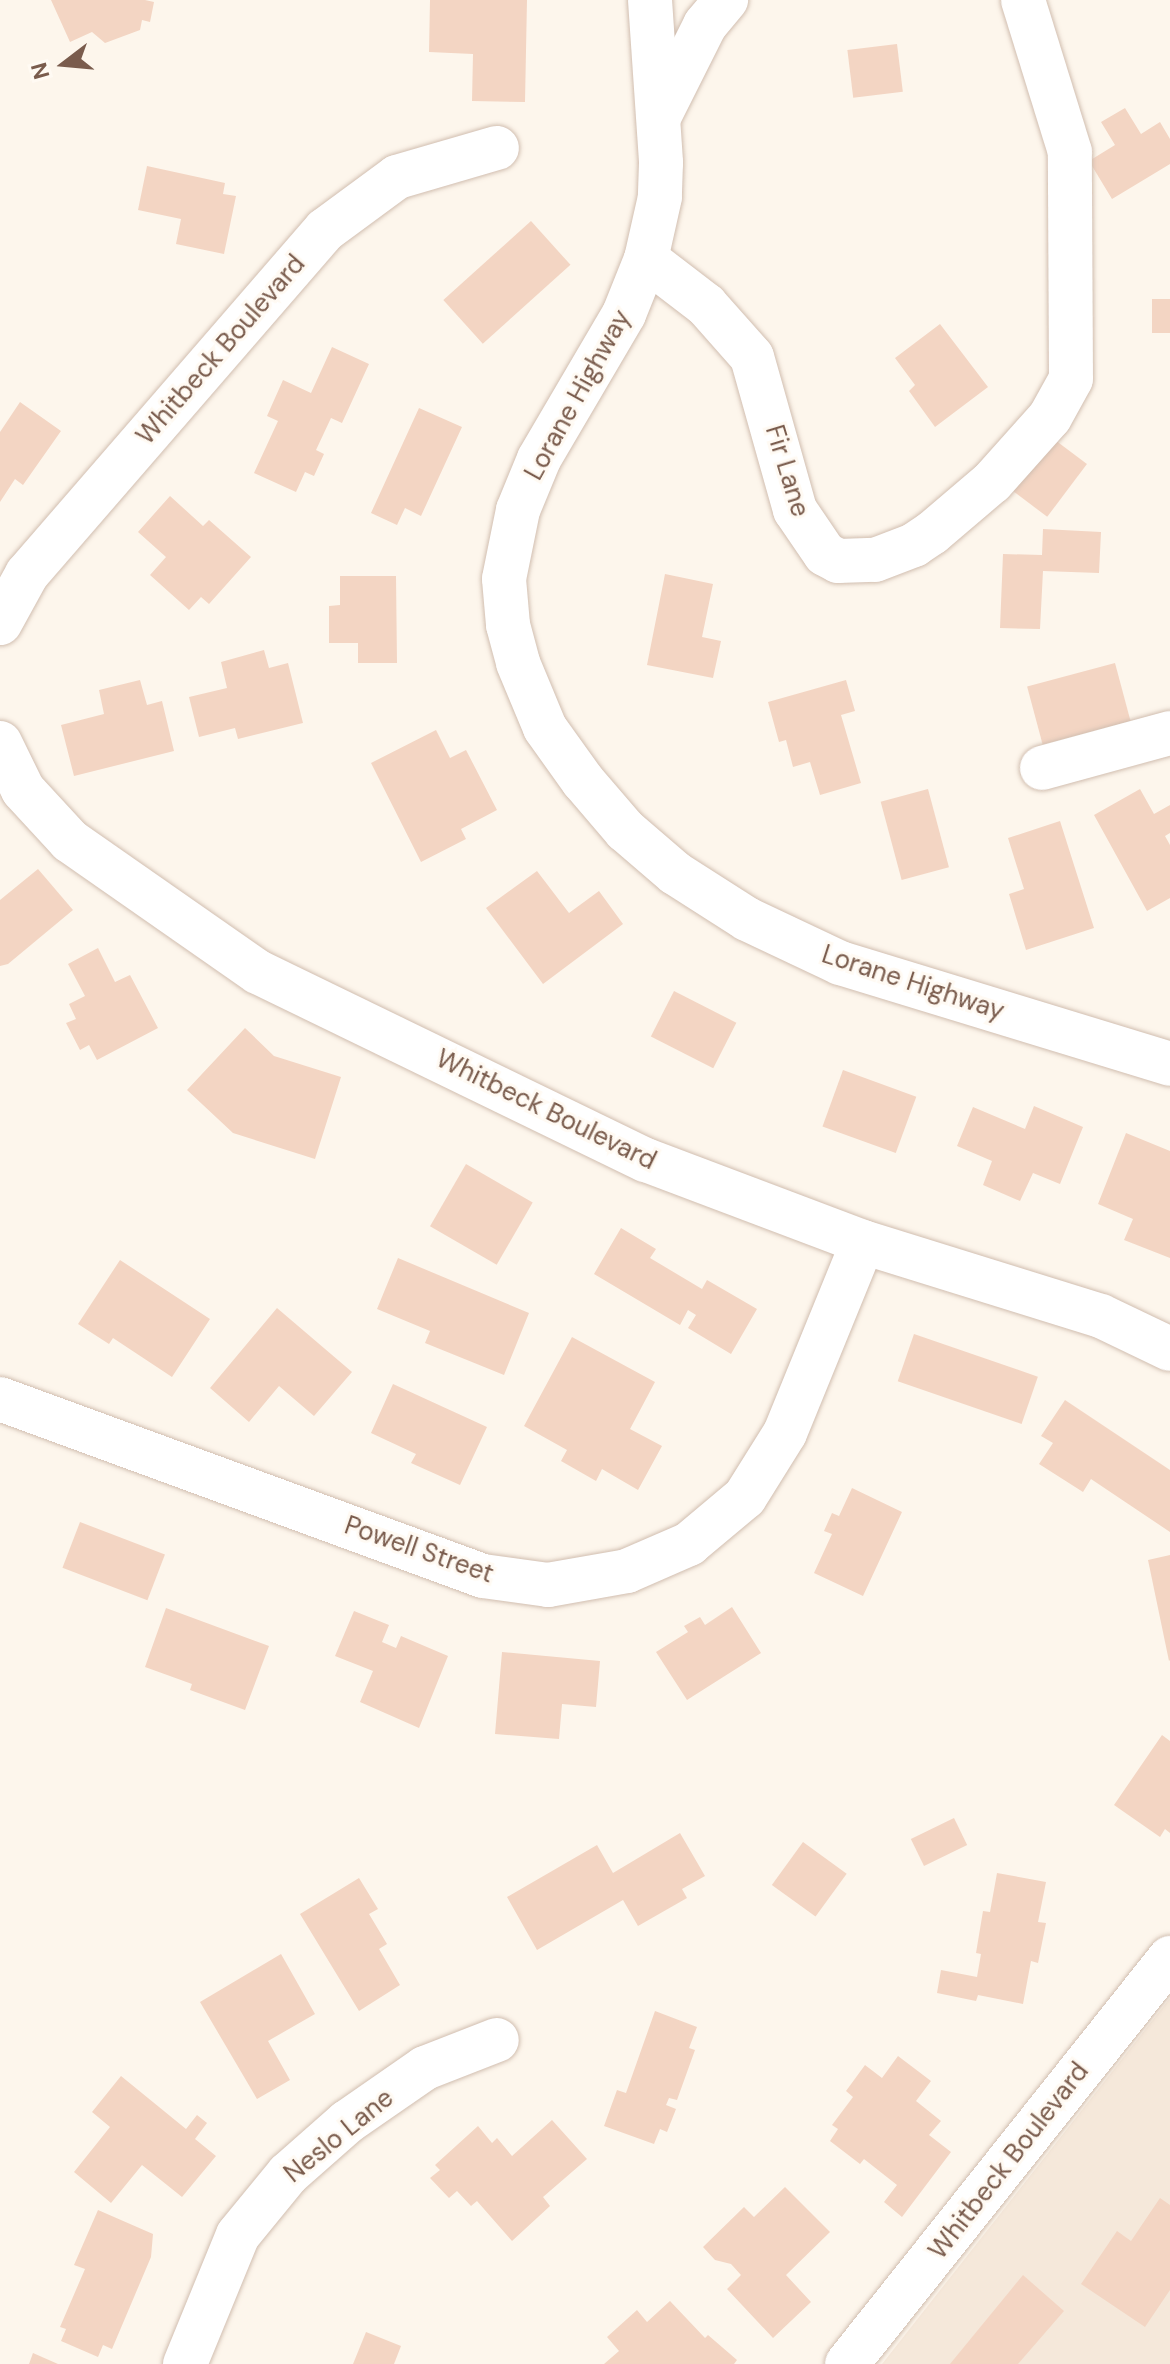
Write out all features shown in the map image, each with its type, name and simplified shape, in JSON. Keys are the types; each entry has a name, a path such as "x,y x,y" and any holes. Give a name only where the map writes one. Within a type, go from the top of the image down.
{"street":[{"name":"Lorane Highway","path":"650,0 659,117 660,197 646,259 624,314 539,459 518,510 504,579 508,625 518,663 545,728 583,781 625,830 675,873 747,919 840,963 1170,1064"},
{"path":"659,117 705,25 726,0"},
{"name":"Fir Lane","path":"646,259 706,305 752,357 795,510 815,544 838,561 875,560 914,545 932,533 992,482 1050,417 1069,388 1073,367 1070,152 1023,0"},
{"name":"Whitbeck Boulevard","path":"0,623 27,574 325,230 397,177 497,148"},
{"path":"1042,768 1170,733"},
{"name":"Whitbeck Boulevard","path":"0,743 23,790 70,841 258,972 646,1160 863,1242 1101,1316 1170,1349"},
{"name":"Powell Street","path":"0,1399 483,1576 548,1585 564,1583 627,1571 689,1544 745,1497 785,1433 863,1242"},
{"name":"Whitbeck Boulevard","path":"847,2364 1170,1958"},
{"name":"Neslo Lane","path":"185,2364 238,2235 288,2174 347,2122 425,2068 497,2040"}],"shaded area":[{"path":"1170,1998 1170,2364 882,2364"}],"building":[{"path":"51,0 154,2 150,22 142,20 140,30 105,43 92,32 70,42"},
{"path":"430,0 527,0 525,102 472,101 473,54 429,52"},
{"path":"897,44 903,92 853,98 847,50"},
{"path":"1125,108 1141,134 1160,122 1170,139 1170,164 1112,199 1089,161 1115,145 1101,122"},
{"path":"147,166 225,183 223,194 236,196 224,254 176,244 181,219 138,210"},
{"path":"531,221 570,265 483,344 443,300"},
{"path":"1152,299 1170,299 1170,333 1152,333"},
{"path":"940,324 988,387 935,427 909,391 915,385 895,358"},
{"path":"332,347 369,364 342,423 331,418 316,450 324,454 314,476 305,472 296,492 254,473 278,421 267,416 283,380 311,393"},
{"path":"20,402 61,431 23,485 15,479 0,502 0,432"},
{"path":"419,408 462,427 421,516 405,508 397,525 371,513"},
{"path":"1047,434 1087,464 1047,517 1007,487"},
{"path":"170,496 203,526 209,520 251,557 209,604 201,597 189,610 150,575 166,557 138,532"},
{"path":"1043,529 1101,532 1099,573 1043,571 1040,629 1000,628 1003,554 1042,555"},
{"path":"665,574 713,584 702,637 721,641 713,678 647,665"},
{"path":"340,576 396,576 397,663 358,663 358,643 329,643 329,606 340,605"},
{"path":"264,650 269,668 288,663 303,723 238,739 235,728 199,737 189,697 227,688 221,662"},
{"path":"1115,663 1131,721 1043,745 1027,687"},
{"path":"140,680 147,705 162,701 174,751 74,776 61,725 104,714 99,690"},
{"path":"846,680 855,711 841,715 861,783 820,795 810,762 793,767 786,740 779,742 768,702"},
{"path":"436,730 450,758 466,750 497,810 461,829 466,839 421,862 371,763"},
{"path":"928,789 949,867 902,880 881,802"},
{"path":"1140,789 1154,814 1170,805 1170,833 1165,836 1170,845 1170,898 1147,911 1094,815"},
{"path":"1060,821 1094,928 1026,950 1009,894 1024,889 1008,838"},
{"path":"38,869 73,910 8,964 0,966 0,900"},
{"path":"537,871 569,913 599,891 623,924 543,984 486,908"},
{"path":"98,948 115,982 130,975 158,1028 97,1060 89,1045 80,1050 66,1023 76,1019 69,1004 85,996 68,964"},
{"path":"674,991 736,1023 713,1068 651,1036"},
{"path":"245,1028 274,1056 341,1077 315,1159 233,1133 187,1090"},
{"path":"843,1070 916,1097 896,1153 822,1126"},
{"path":"1034,1106 1083,1127 1060,1184 1033,1173 1020,1201 983,1185 992,1161 957,1146 973,1107 1025,1129"},
{"path":"1126,1133 1170,1151 1170,1258 1124,1240 1133,1219 1098,1204"},
{"path":"466,1164 533,1202 497,1265 430,1226"},
{"path":"621,1228 656,1249 650,1258 702,1289 707,1280 757,1309 731,1354 688,1328 696,1315 688,1310 680,1325 594,1274"},
{"path":"398,1258 529,1313 504,1375 425,1343 430,1331 377,1309"},
{"path":"120,1260 210,1319 172,1377 113,1338 109,1344 78,1324"},
{"path":"277,1308 352,1372 314,1416 279,1386 249,1422 210,1388"},
{"path":"914,1334 1038,1377 1022,1424 898,1381"},
{"path":"572,1337 655,1382 630,1429 662,1446 638,1490 602,1469 596,1481 561,1461 567,1450 524,1426"},
{"path":"393,1384 487,1427 460,1485 411,1463 416,1454 371,1433"},
{"path":"1065,1400 1170,1470 1170,1532 1091,1479 1083,1492 1039,1464 1053,1443 1041,1436"},
{"path":"852,1488 902,1512 863,1596 814,1573 832,1534 824,1531 832,1513 839,1516"},
{"path":"80,1522 165,1555 147,1600 62,1568"},
{"path":"1170,1555 1170,1660 1169,1661 1148,1560"},
{"path":"732,1607 761,1653 687,1700 656,1652 688,1632 684,1626 700,1617 705,1625"},
{"path":"166,1608 269,1646 245,1710 190,1690 192,1684 145,1667"},
{"path":"354,1611 389,1625 382,1642 396,1648 401,1636 448,1656 419,1728 360,1702 373,1671 335,1656"},
{"path":"502,1652 600,1661 596,1707 562,1704 559,1739 495,1734"},
{"path":"1162,1735 1170,1741 1170,1833 1165,1829 1160,1837 1114,1805"},
{"path":"954,1818 967,1845 924,1866 911,1839"},
{"path":"680,1833 705,1876 682,1889 687,1898 638,1926 623,1900 537,1950 507,1897 597,1845 613,1873"},
{"path":"803,1842 847,1874 816,1917 772,1885"},
{"path":"997,1873 1046,1882 1038,1922 1046,1923 1038,1963 1031,1961 1023,2004 978,1995 976,2001 937,1993 941,1970 977,1977 981,1954 976,1953 983,1911 990,1912"},
{"path":"359,1878 378,1909 369,1914 387,1944 379,1949 400,1985 359,2011 300,1914"},
{"path":"281,1954 315,2014 268,2041 290,2080 257,2099 200,2002"},
{"path":"655,2011 697,2027 689,2048 695,2050 677,2100 669,2098 666,2105 676,2109 667,2132 660,2129 654,2144 604,2126 617,2090 626,2093"},
{"path":"898,2056 931,2081 916,2101 941,2121 929,2135 951,2152 902,2217 884,2202 897,2185 864,2159 860,2164 830,2141 838,2129 832,2125 853,2097 846,2091 865,2065 882,2078"},
{"path":"121,2076 186,2129 197,2115 207,2123 195,2139 216,2156 182,2197 142,2165 111,2203 74,2172 110,2127 92,2112"},
{"path":"552,2120 587,2159 543,2197 550,2206 512,2241 477,2201 471,2206 457,2191 449,2198 430,2178 440,2170 435,2165 478,2126 492,2143 497,2138 512,2156"},
{"path":"785,2187 830,2232 786,2275 811,2302 773,2338 727,2289 741,2275 731,2264 715,2260 703,2247 744,2207 754,2217"},
{"path":"1160,2198 1170,2205 1170,2290 1145,2327 1081,2284 1117,2231 1131,2241"},
{"path":"98,2210 153,2234 151,2257 112,2349 103,2345 98,2357 61,2341 66,2329 60,2327 85,2269 74,2265"},
{"path":"1023,2275 1064,2311 1018,2364 950,2364"},
{"path":"670,2301 705,2338 708,2335 737,2360 734,2364 604,2364 619,2351 607,2337 637,2310 647,2322"},
{"path":"366,2332 401,2346 394,2364 353,2364"},
{"path":"33,2353 58,2364 29,2364"}]}
